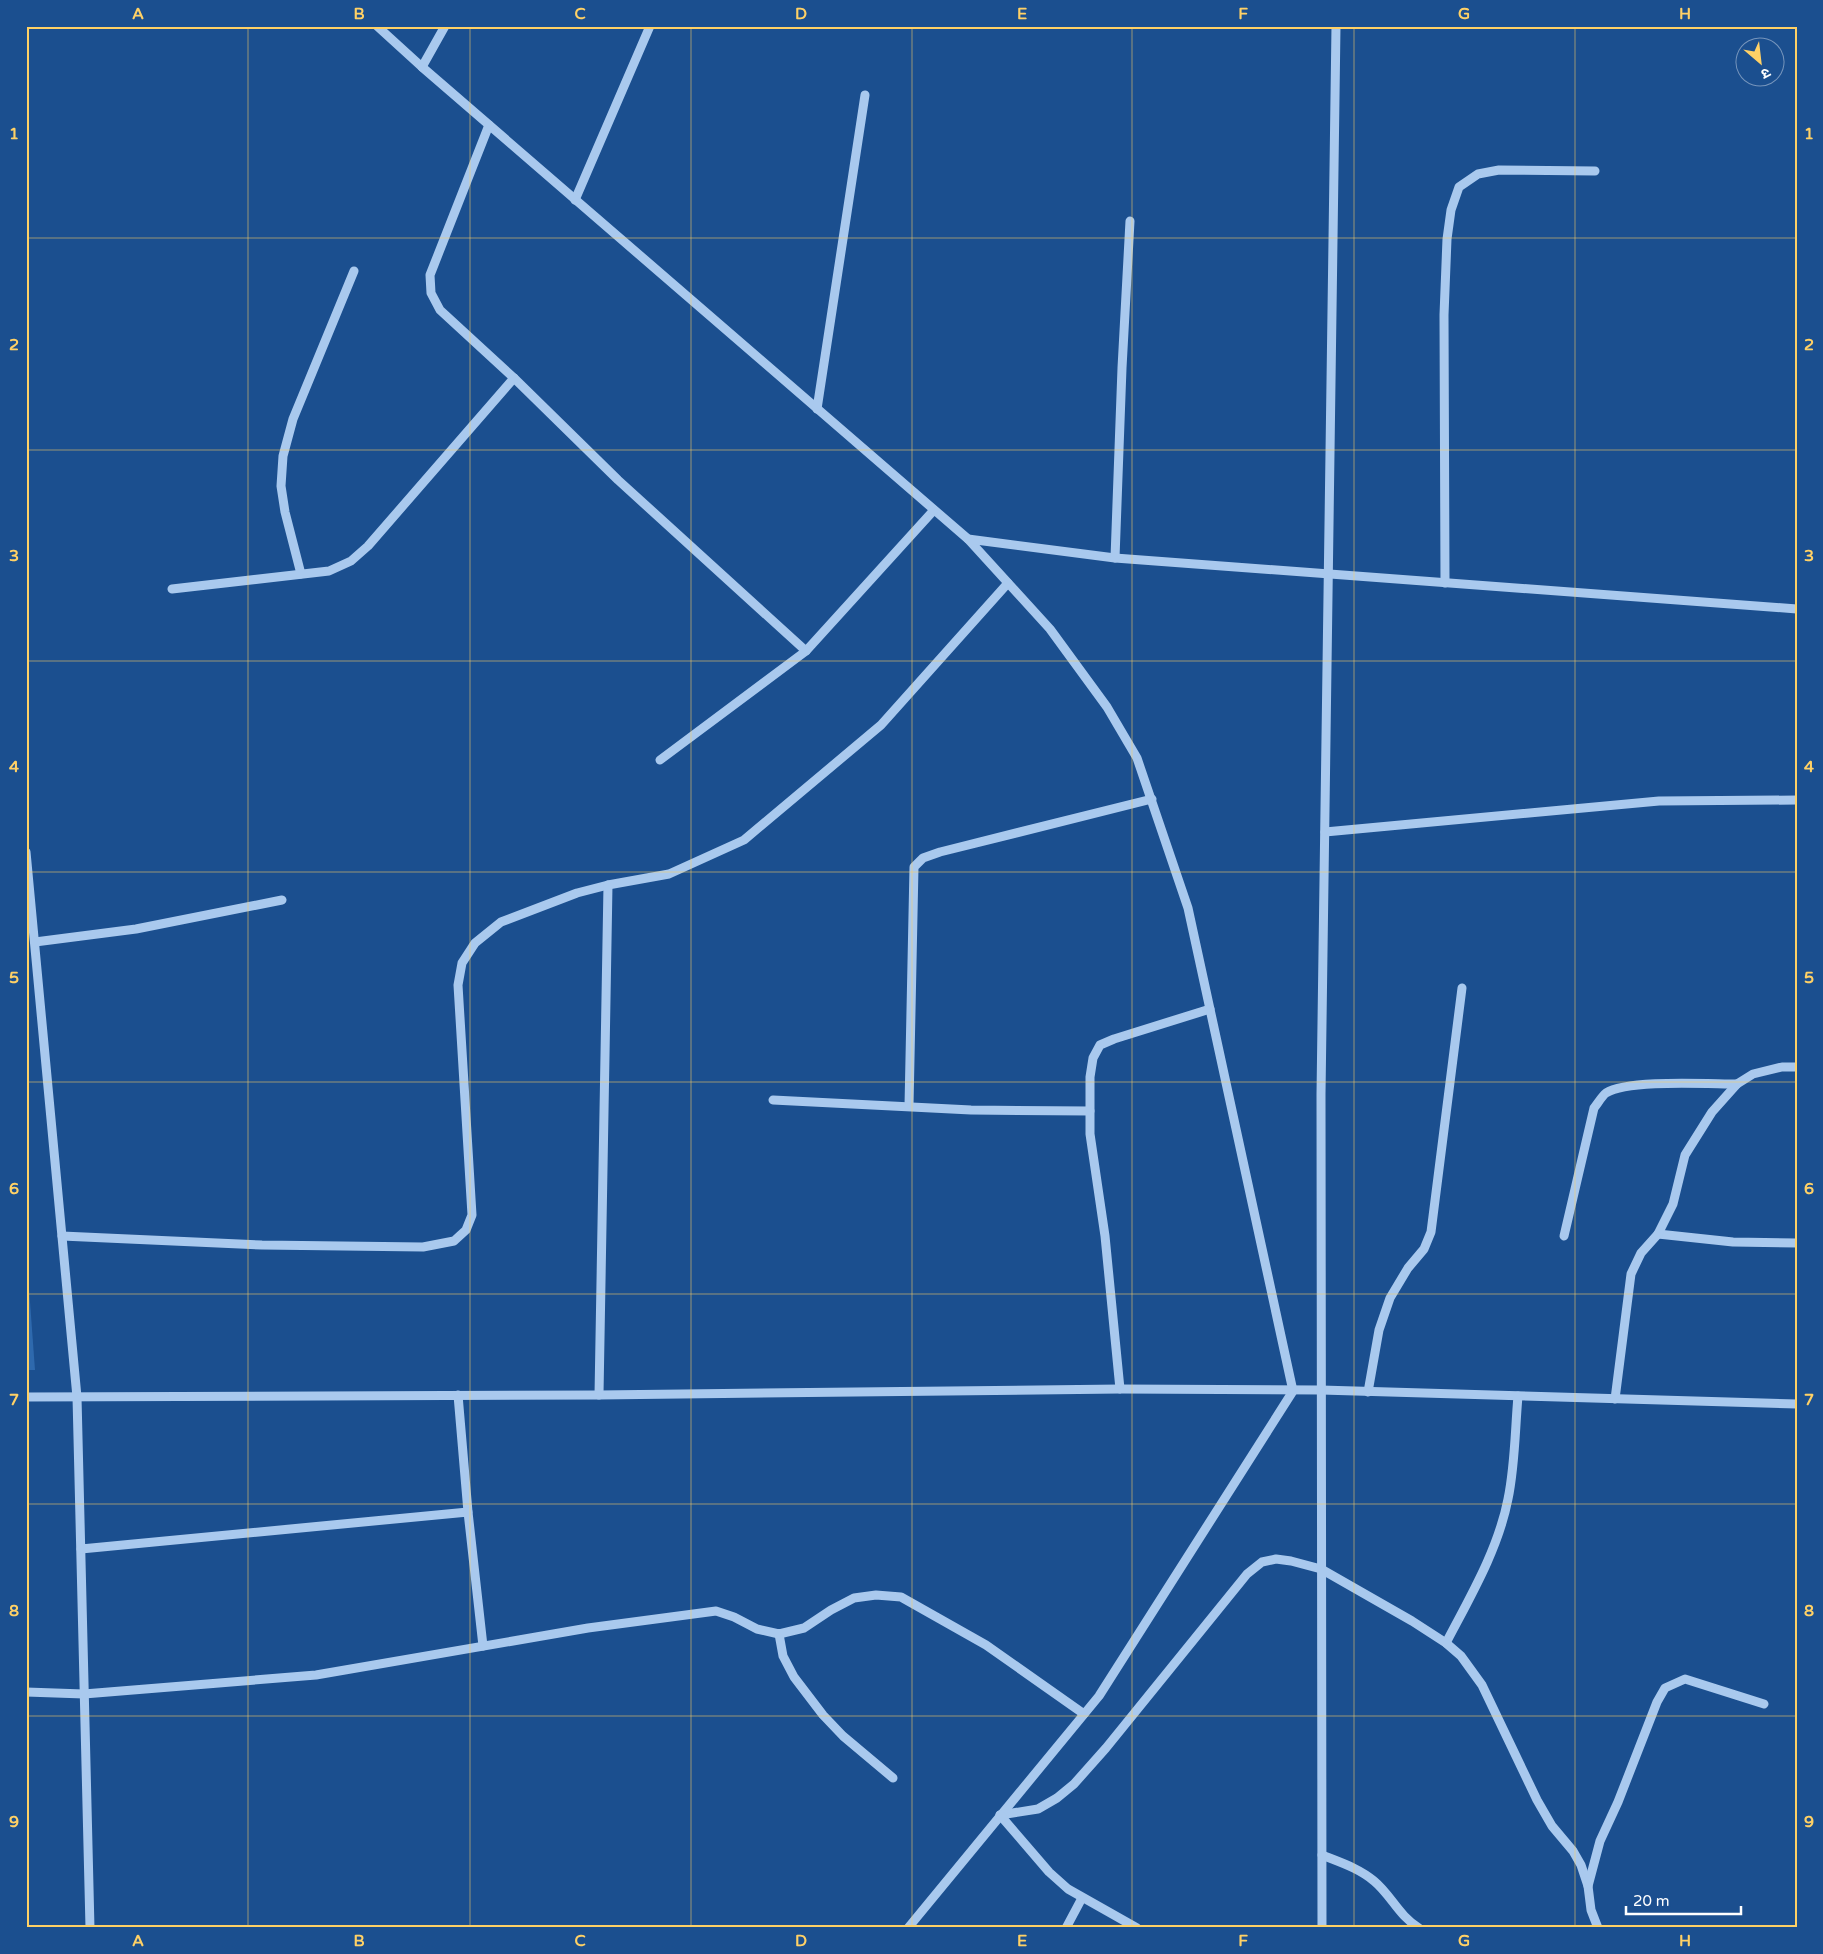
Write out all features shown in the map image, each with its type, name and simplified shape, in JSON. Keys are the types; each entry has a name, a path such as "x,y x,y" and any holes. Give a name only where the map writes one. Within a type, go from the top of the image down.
{"street":[{"path":"377,26 968,540 1008,583 1050,629 1107,707 1138,758 1188,908 1293,1391 1098,1696 908,1928"},
{"path":"422,67 445,26"},
{"path":"575,200 650,26"},
{"path":"1322,1928 1320,1094 1336,26"},
{"path":"817,409 865,95"},
{"path":"490,125 430,276 431,293 440,310 514,378 618,480 806,651"},
{"path":"1444,583 1444,315 1448,239 1451,210 1456,195 1459,187 1478,174 1499,170 1594,171"},
{"path":"1115,558 1130,221"},
{"path":"301,574 285,512 281,486 283,456 293,419 354,271"},
{"path":"172,589 329,571 351,561 368,546 514,378"},
{"path":"660,760 806,651 934,510"},
{"path":"968,540 1115,558 1797,609"},
{"path":"62,1236 262,1245 424,1247 454,1241 466,1230 472,1215 458,985 462,964 475,943 502,922 576,893 669,874 744,840 880,724 1008,583"},
{"path":"909,1106 914,867 923,858 940,852 1152,799"},
{"path":"1325,832 1659,801 1797,800"},
{"path":"26,852 77,1397 90,1928"},
{"path":"599,1395 608,885"},
{"path":"35,942 136,928 282,900"},
{"path":"1368,1392 1379,1330 1390,1298 1408,1268 1424,1250 1431,1232 1462,988"},
{"path":"1120,1389 1105,1236 1090,1134 1090,1078 1094,1058 1100,1046 1114,1039 1210,1009"},
{"path":"1615,1399 1631,1274 1641,1253 1658,1234 1673,1204 1684,1155 1712,1112 1737,1084 1753,1074 1782,1067 1797,1067"},
{"path":"1564,1236 1594,1108 1606,1093 1624,1087 1654,1084 1737,1084"},
{"path":"773,1100 971,1110 1090,1110"},
{"path":"1658,1234 1733,1242 1797,1243"},
{"path":"26,1397 599,1395 1120,1389 1321,1390 1797,1404"},
{"path":"458,1395 468,1512 483,1646"},
{"path":"1446,1643 1478,1582 1501,1528 1508,1498 1518,1396"},
{"path":"81,1549 468,1512"},
{"path":"1000,1815 1038,1809 1057,1798 1074,1784 1106,1748 1247,1574 1262,1562 1276,1560 1291,1561 1322,1570 1412,1621 1446,1643 1461,1656 1482,1685 1537,1800 1552,1826 1574,1851 1588,1886 1591,1910 1598,1928"},
{"path":"26,1692 84,1694 316,1675 588,1628 716,1611 734,1617 756,1629 779,1634 804,1628 831,1610 854,1598 876,1595 901,1597 986,1646 1084,1714"},
{"path":"779,1634 783,1656 794,1677 823,1715 843,1736 893,1778"},
{"path":"1588,1886 1600,1841 1618,1802 1657,1702 1665,1688 1685,1680 1764,1704"},
{"path":"1000,1815 1049,1872 1068,1888 1082,1898 1137,1928"},
{"path":"1322,1855 1356,1869 1373,1880 1410,1922 1419,1928"},
{"path":"1066,1928 1082,1898"}],"shaded area":[{"path":"26,1247 35,1370 26,1370"}]}
